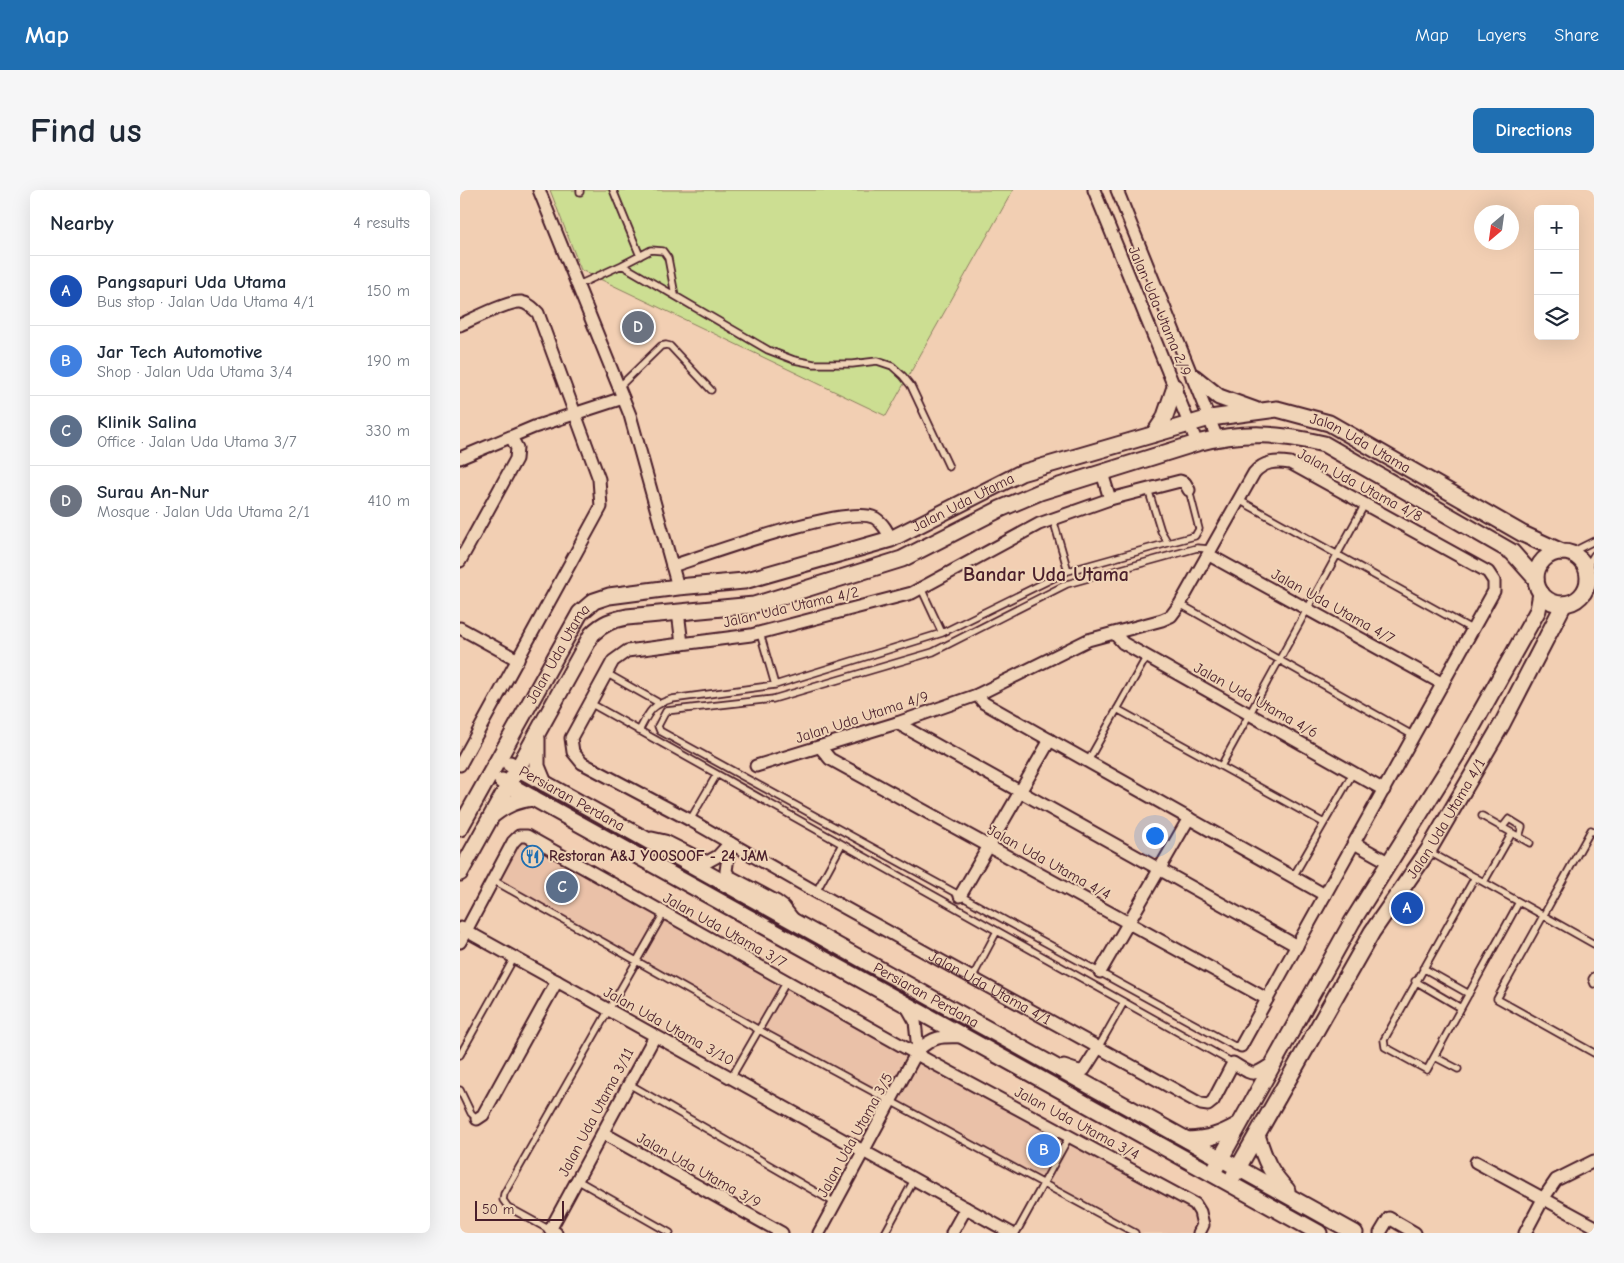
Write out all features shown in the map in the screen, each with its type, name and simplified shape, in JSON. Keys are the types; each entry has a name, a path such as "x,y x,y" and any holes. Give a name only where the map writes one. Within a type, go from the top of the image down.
{"street":[{"path":"539,190 630,415 678,587"},
{"name":"Jalan Uda Utama 2/9","path":"1094,190 1191,424 1197,443"},
{"name":"Jalan Uda Utama 2/9","path":"1117,190 1217,438"},
{"path":"460,325 511,304 521,302 532,306 538,312 599,479 601,507 460,765"},
{"path":"1194,377 1219,397 1260,412"},
{"path":"1154,434 1167,413 1175,387"},
{"path":"460,458 575,414 621,393"},
{"name":"Jalan Uda Utama","path":"460,828 580,613 594,601 609,596 744,581 891,539 1021,473 1210,418 1277,409 1329,423 1523,534 1566,553"},
{"name":"Jalan Uda Utama","path":"460,873 592,634 610,620 754,605 902,559 1000,509 1040,492 1197,443 1217,438 1256,433 1294,436 1324,444 1512,552 1539,586"},
{"path":"460,561 516,459 517,448 511,437"},
{"name":"Jalan Uda Utama 4/8","path":"1115,634 1170,616 1180,604 1254,473 1259,467 1270,462 1290,463 1488,572 1494,581 1494,591 1473,630"},
{"path":"1102,473 1110,499"},
{"name":"Jalan Uda Utama 4/2","path":"690,820 582,763 573,752 571,738 613,661 627,651 760,633 912,593 1039,524 1110,499 1180,481 1185,483 1189,490"},
{"path":"672,566 795,526 854,515 874,518 885,526 891,539"},
{"name":"Jalan Uda Utama 4/7","path":"1210,552 1307,609 1443,684"},
{"path":"1570,602 1582,594 1590,573 1582,562 1566,553 1554,553 1540,563 1537,571 1539,586 1547,599 1555,603 1594,602"},
{"name":"Jalan Uda Utama 4/1","path":"1212,1173 1352,922 1456,756 1538,610 1539,586"},
{"name":"Jalan Uda Utama 4/1","path":"1230,1183 1372,932 1428,851 1570,602"},
{"path":"678,612 682,644"},
{"path":"460,628 518,660"},
{"path":"1241,1046 1473,630"},
{"name":"Jalan Uda Utama 4/6","path":"1115,634 1124,643 1384,790"},
{"name":"Jalan Uda Utama 4/9","path":"756,766 897,723 977,695 1088,640 1115,634"},
{"path":"977,695 984,703 1325,895"},
{"path":"897,723 1297,946"},
{"path":"537,734 537,766 544,783"},
{"path":"960,896 1050,740"},
{"name":"Jalan Uda Utama 4/4","path":"820,747 830,759 1267,999"},
{"name":"Persiaran Perdana","path":"499,758 1355,1233"},
{"name":"Persiaran Perdana","path":"490,774 1319,1233"},
{"path":"491,816 505,805 518,800 533,798"},
{"path":"1100,972 1188,818"},
{"name":"Jalan Uda Utama 4/1","path":"690,820 816,892 1205,1106 1213,1101 1233,1063"},
{"path":"636,834 665,841 707,862 718,856 730,843"},
{"name":"Jalan Uda Utama 3/7","path":"493,880 513,842 519,836 527,836 917,1052"},
{"path":"730,843 726,871 729,876 784,907 796,923"},
{"path":"1354,843 1390,863"},
{"path":"460,942 463,929 493,880"},
{"name":"Jalan Uda Utama 3/10","path":"463,929 1011,1233"},
{"path":"477,1119 483,1114 557,981"},
{"path":"906,1004 915,1021 917,1052"},
{"name":"Jalan Uda Utama 3/11","path":"553,1231 577,1180 655,1036"},
{"path":"917,1052 930,1040 967,1037"},
{"path":"1038,1057 1079,1071 1084,1070 1098,1048"},
{"name":"Jalan Uda Utama 3/5","path":"819,1233 917,1052"},
{"name":"Jalan Uda Utama 3/4","path":"917,1052 1069,1137 1195,1204 1204,1225 1199,1233"},
{"path":"1233,1063 1253,1074 1257,1074 1274,1063"},
{"path":"1188,1140 1206,1139 1222,1134 1239,1125"},
{"name":"Jalan Uda Utama 3/9","path":"603,1132 782,1233"},
{"path":"1257,1135 1265,1159 1274,1176 1296,1200"},
{"path":"1525,1233 1543,1198 1556,1180 1594,1161"},
{"path":"1476,1162 1594,1226"},
{"path":"952,1233 966,1208"},
{"path":"1380,1233 1389,1218 1415,1233"}],"lane":[{"path":"613,190 640,256"},
{"path":"578,285 651,250 663,251 668,258 675,295"},
{"path":"622,265 768,350 794,360 814,364 852,364 877,361 892,366 911,386 949,467"},
{"path":"621,393 661,346 666,344 712,390"},
{"path":"1148,489 1160,531 1168,543"},
{"path":"639,731 648,713 659,703 672,699 775,685 942,633 1068,571 1195,536 1199,529 1189,490"},
{"path":"1238,500 1473,630"},
{"path":"1221,766 1365,504"},
{"path":"1053,519 1068,571"},
{"path":"1566,553 1594,541"},
{"path":"1210,552 1197,548 1067,584 933,652 773,699 666,711 658,726 660,731 960,896 1236,1047 1241,1046"},
{"path":"921,588 942,633"},
{"path":"1180,604 1414,736"},
{"path":"760,633 775,685"},
{"path":"1088,761 1147,656"},
{"path":"606,673 659,703"},
{"path":"590,703 1233,1063"},
{"path":"1117,709 1324,823"},
{"path":"1293,877 1353,772"},
{"path":"690,820 717,774"},
{"path":"1482,816 1530,843"},
{"path":"1502,828 1509,819 1522,827 1518,837"},
{"path":"1594,832 1592,830 1497,999 1594,1053"},
{"path":"1484,882 1512,833"},
{"path":"816,892 842,844"},
{"path":"1428,851 1594,944"},
{"path":"1475,877 1384,1040 1385,1047 1427,1070 1519,902"},
{"path":"493,880 759,1030 1135,1233"},
{"path":"553,1231 508,1207 503,1200 504,1194 664,913"},
{"path":"972,978 997,931"},
{"path":"460,1055 514,958"},
{"path":"1423,968 1469,994"},
{"path":"1594,976 1592,979 1594,984"},
{"path":"731,1078 787,981"},
{"path":"1416,981 1462,1008"},
{"path":"1098,1048 1124,1002"},
{"path":"1435,1056 1458,1069"},
{"path":"628,1084 835,1203"},
{"path":"460,1090 471,1113 477,1119"},
{"path":"1016,1233 1069,1137"},
{"path":"577,1180 670,1233"},
{"path":"885,1233 914,1180"}],"shaded area":[{"path":"521,840 526,840 1191,1207 1196,1214 1198,1225 1194,1233 1128,1233 864,1091 496,885"}],"green space":[{"path":"550,190 1013,190 886,416 581,270"}],"place":[{"name":"Surau An-Nur","path":"638,327"},
{"name":"Restoran A&J YOOSOOF - 24 JAM","path":"533,856"},
{"name":"Klinik Salina","path":"562,887"},
{"name":"Pangsapuri Uda Utama","path":"1407,908"},
{"name":"Jar Tech Automotive","path":"1044,1150"}],"district":[{"name":"Bandar Uda Utama","path":"1046,574"}]}
